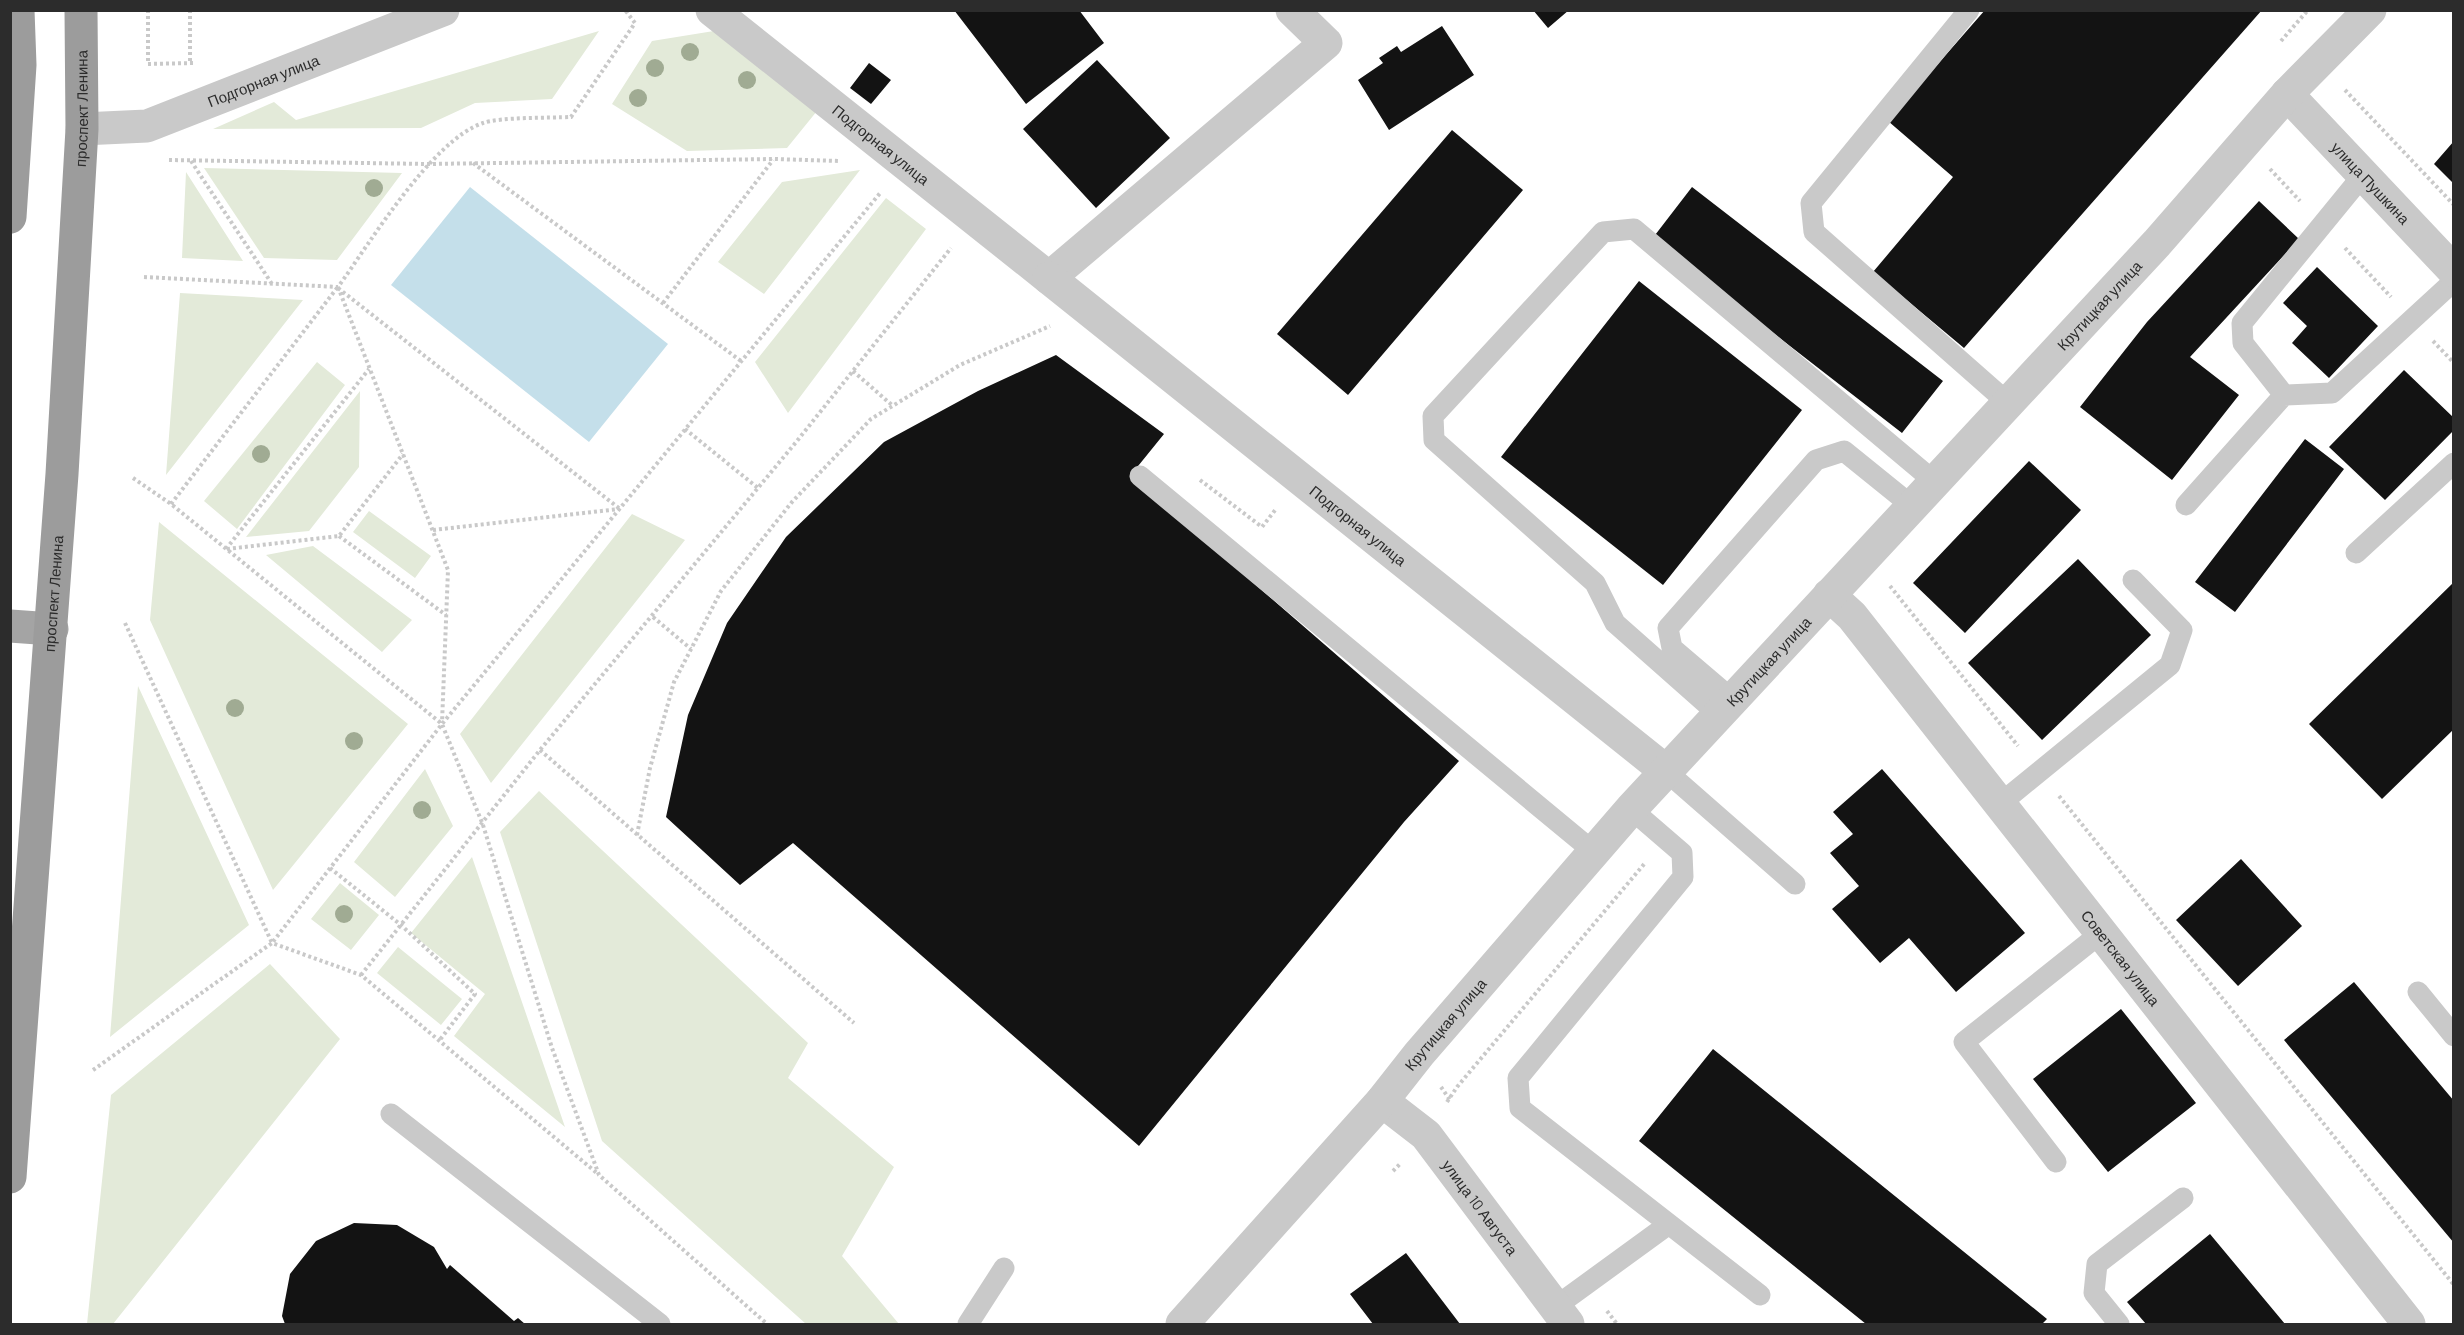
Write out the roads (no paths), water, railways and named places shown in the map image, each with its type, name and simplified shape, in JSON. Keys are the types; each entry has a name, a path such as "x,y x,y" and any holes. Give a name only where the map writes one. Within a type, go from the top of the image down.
{"highway":[{"path":"10,217 20,65 18,10"},
{"name":"проспект Ленина","path":"10,1177 52,629 82,129 81,10"}],"main road":[{"path":"10,626 52,629"}],"street":[{"name":"Подгорная улица","path":"82,129 147,126 443,10"},
{"name":"Подгорная улица","path":"712,10 1667,772"},
{"path":"1049,278 1326,43 1292,10"},
{"name":"Крутицкая улица","path":"1182,1324 1382,1101 1426,1045 1631,809 2157,243 2287,94 2370,10"},
{"name":"улица Пушкина","path":"2287,94 2454,272"},
{"name":"Советская улица","path":"1829,595 1852,616 2001,803 2409,1324"},
{"name":"улица 10 Августа","path":"1382,1101 1426,1135 1562,1316"}],"lane":[{"path":"1968,10 1811,203 1814,232 2008,403"},
{"path":"2284,395 2243,343 2242,323 2363,175"},
{"path":"1726,707 1615,622 1595,583 1434,440 1433,416 1603,232 1634,229 1935,482"},
{"path":"2186,505 2284,395 2332,393 2454,281"},
{"path":"1726,707 1672,648 1668,628 1816,460 1844,451 1912,506"},
{"path":"2356,553 2454,463"},
{"path":"1140,476 1594,852"},
{"path":"2001,803 2170,665 2182,630 2133,580"},
{"path":"1667,772 1795,884"},
{"path":"1631,809 1682,853 1683,877 1518,1078 1520,1108 1760,1295"},
{"path":"2056,1162 1964,1042 2101,933"},
{"path":"2418,992 2454,1036"},
{"path":"391,1114 660,1324"},
{"path":"2119,1324 2094,1293 2097,1264 2183,1198"},
{"path":"1562,1316 1669,1224"},
{"path":"968,1324 1004,1268"}],"water":[{"path":"470,187 668,344 589,442 391,285"}]}
